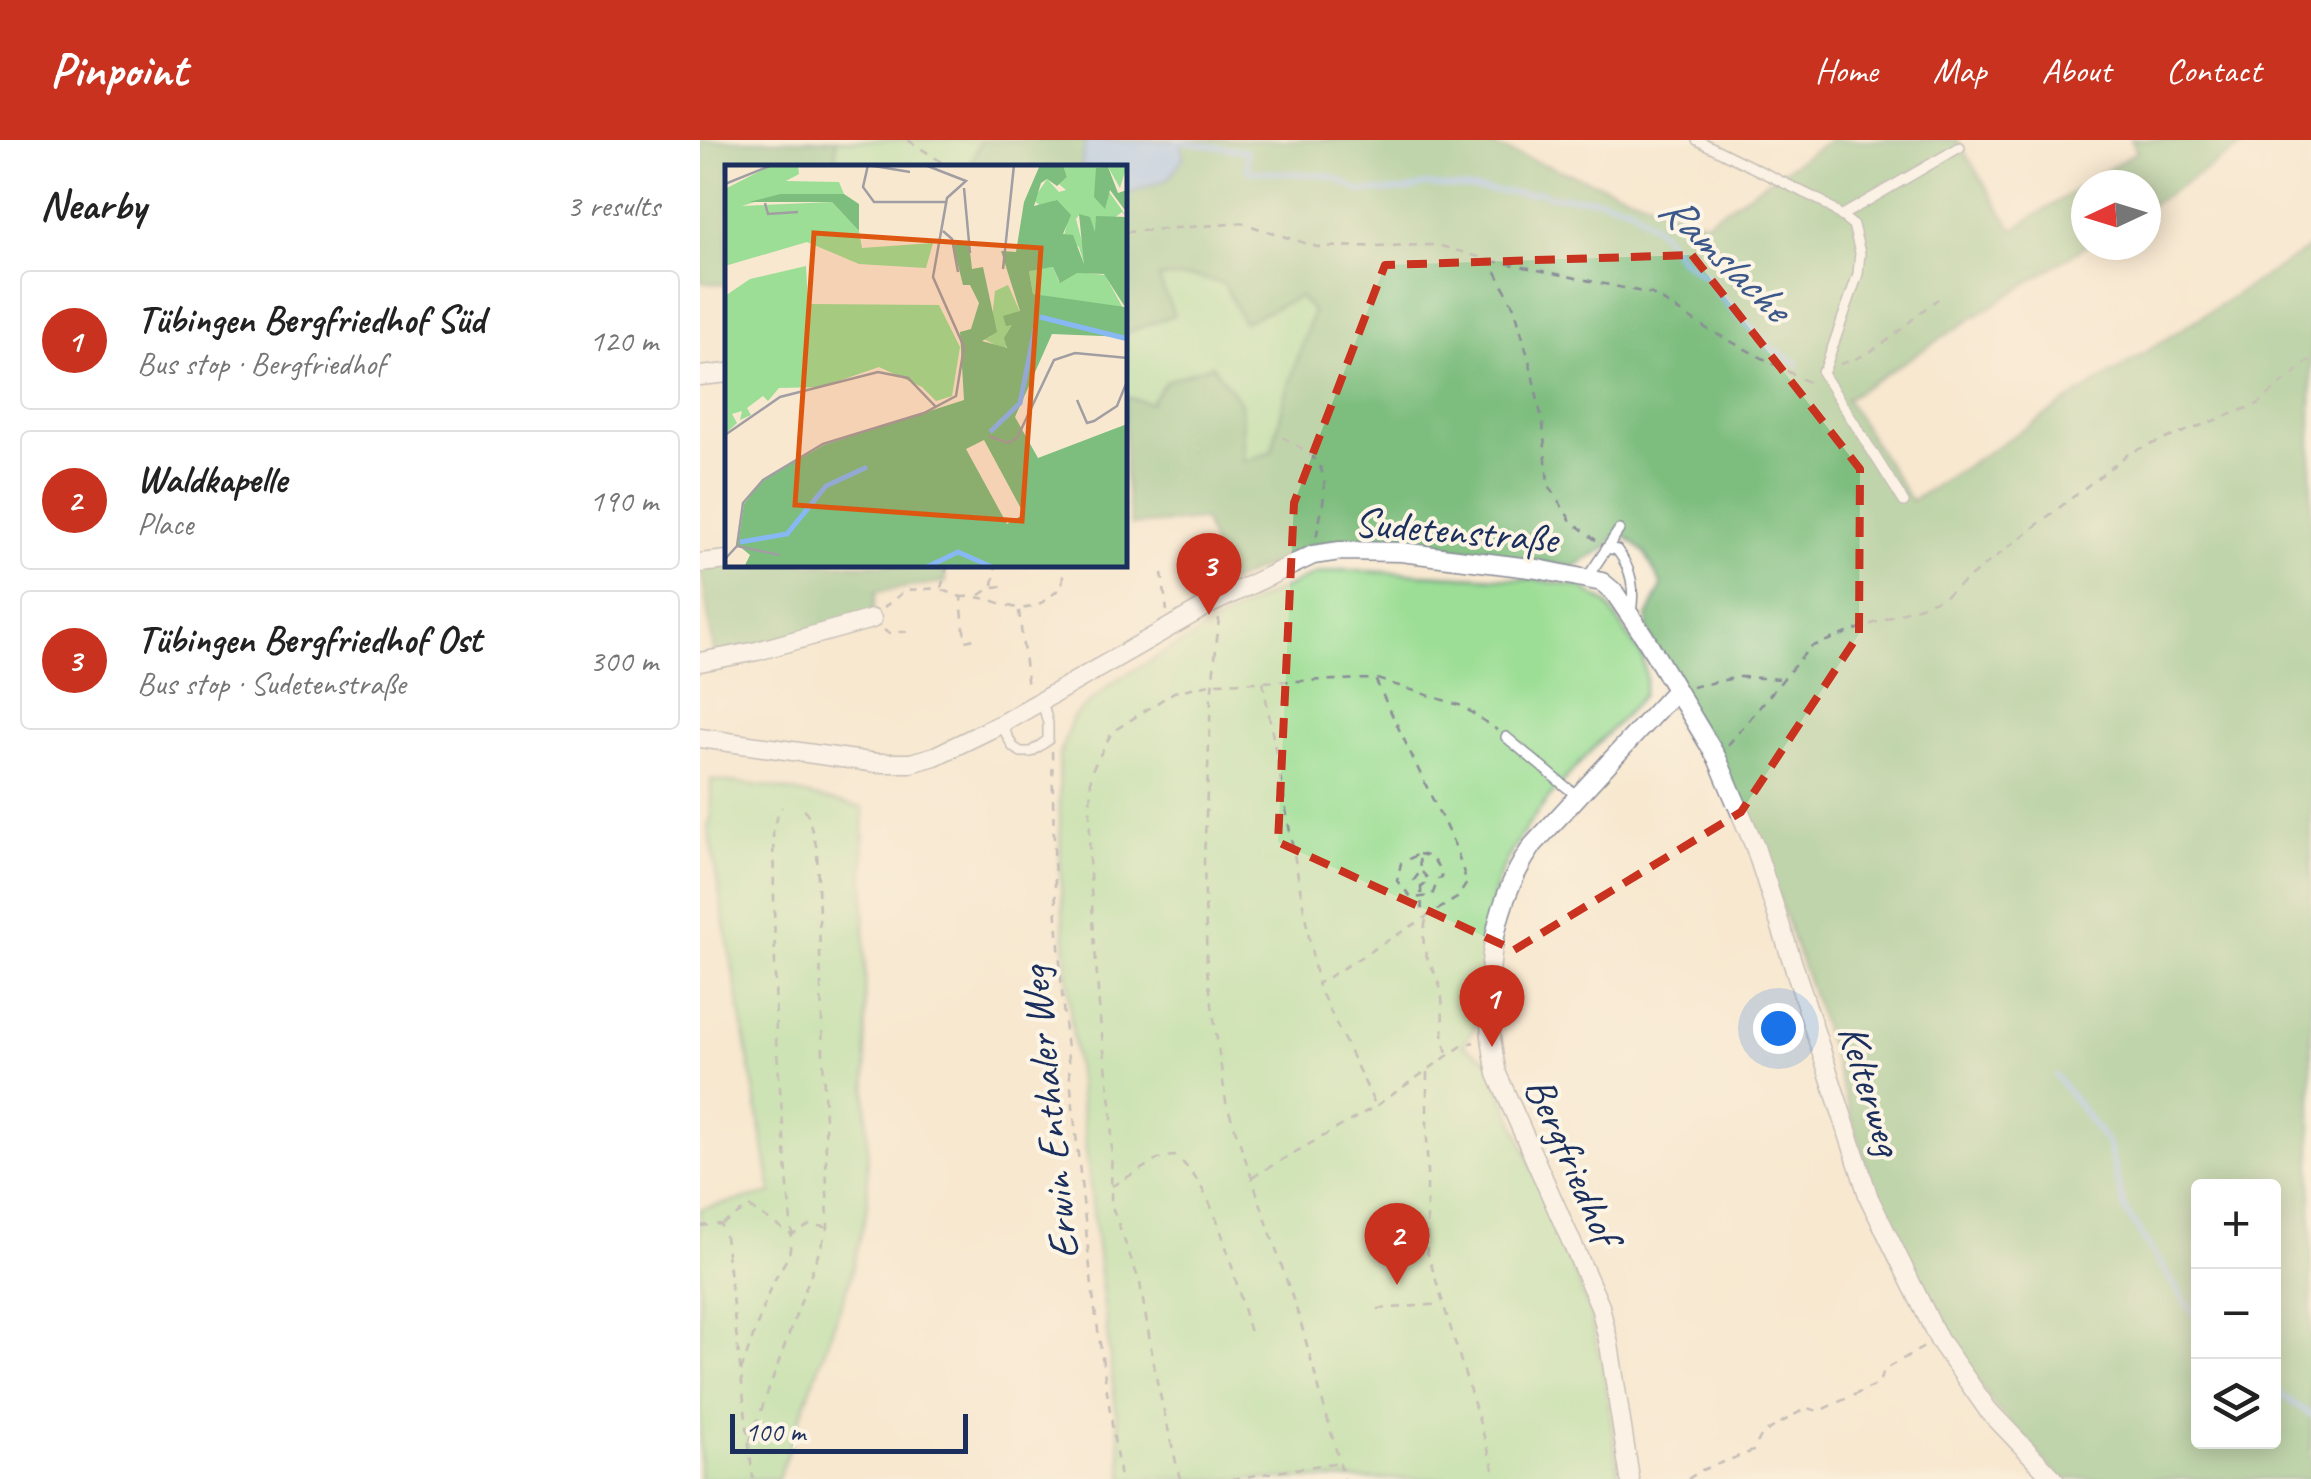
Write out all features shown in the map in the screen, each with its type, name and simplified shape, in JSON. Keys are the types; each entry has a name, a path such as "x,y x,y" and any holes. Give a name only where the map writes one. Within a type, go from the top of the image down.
{"street":[{"path":"700,376 725,373"},
{"name":"Sudetenstraße","path":"700,738 877,762 912,762 936,756 1001,724 1210,604 1313,555 1340,551 1402,552 1602,582 1614,592 1676,690"},
{"path":"700,564 725,560"},
{"path":"700,662 757,652 872,620"},
{"name":"Kelterweg","path":"1676,690 1718,758 1762,866 1869,1198 1939,1340 1988,1410 2054,1479"},
{"name":"Bergfriedhof","path":"1630,1479 1610,1344 1600,1306 1498,1074 1488,1015 1488,985 1504,895 1532,845 1676,690"}],"lane":[{"path":"1697,140 1823,202 1853,225 1860,253 1858,274 1823,370 1904,502"},
{"path":"1841,216 1960,147"},
{"path":"1587,578 1620,530"},
{"path":"1606,548 1618,550 1626,562 1634,590 1630,616"},
{"path":"1001,724 1013,747 1031,752 1048,740 1048,724 1036,704"},
{"path":"1506,737 1578,796"}],"path":[{"path":"908,140 946,165"},
{"path":"1128,232 1242,223 1317,247 1437,246 1652,294 1810,383"},
{"path":"1490,260 1515,308 1530,364 1543,424 1548,484 1571,521 1606,548"},
{"path":"1823,370 1865,357 1896,338 1915,315 1938,298"},
{"path":"1718,758 1810,647 1944,597 2131,452 2258,404 2311,359"},
{"path":"1282,436 1316,458 1326,480 1313,555"},
{"path":"940,588 947,568"},
{"path":"993,586 996,568"},
{"path":"912,632 888,632 872,620 890,600 906,590 940,588 961,597 979,596 1019,610 1034,608 1062,586 1064,568"},
{"path":"1162,573 1169,627"},
{"path":"979,596 993,586 1005,586"},
{"path":"961,597 966,641 975,638"},
{"path":"1210,604 1220,620 1204,861 1207,970 1226,1102 1300,1320 1344,1479"},
{"path":"1019,610 1036,704"},
{"path":"1676,690 1739,677 1784,679"},
{"path":"1317,984 1457,898 1467,883 1464,867 1376,679"},
{"path":"1180,1479 1140,1282 1111,1204 1112,1111 1100,1020 1089,861 1091,772 1112,732 1139,712 1174,692 1214,683 1376,679 1462,706 1506,737"},
{"path":"1263,682 1317,984 1376,1106"},
{"name":"Erwin Enthaler Weg","path":"1048,740 1053,754 1055,888 1064,1021 1093,1296 1120,1479"},
{"path":"750,1441 828,1227 816,849 808,816 800,803"},
{"path":"741,1371 771,1286 788,1255 792,1235 776,1040 773,826 782,807"},
{"path":"1419,854 1420,872 1414,880 1421,887 1423,950 1442,995 1441,1038 1449,1057"},
{"path":"1419,854 1435,862 1442,878 1438,879 1432,896 1421,899 1407,896 1397,881 1401,862 1419,854"},
{"path":"1420,872 1428,880"},
{"path":"1428,880 1438,879"},
{"path":"1421,887 1428,880"},
{"path":"1252,1178 1376,1106 1463,1045"},
{"path":"1427,1072 1427,1251 1496,1479"},
{"path":"1111,1186 1162,1157 1175,1156 1192,1168 1216,1220 1251,1336"},
{"path":"700,1226 720,1224 749,1206 792,1235"},
{"path":"720,1224 725,1236 754,1479"},
{"path":"792,1235 810,1224 828,1227"},
{"path":"1378,1309 1443,1304"},
{"path":"1688,1479 1753,1451 1762,1434 1806,1408 1819,1411 1878,1384 1885,1369 1918,1350"},
{"path":"1232,1479 1339,1462"}],"highlighted area":[{"path":"1692,255 1860,469 1859,634 1741,812 1514,950 1278,842 1294,503 1385,265"}],"green space":[{"path":"700,140 836,140 836,165 725,165 725,285 700,282"},
{"path":"836,140 981,140 971,165 836,165"},
{"path":"981,140 1476,140 1705,222 1830,140 1957,140 2013,230 2071,193 2071,255 1846,399 1911,501 2311,247 2311,1479 2061,1479 1994,1406 1945,1336 1875,1194 1818,1010 1759,843 1647,632 1647,617 1662,586 1645,553 1620,531 1606,548 1574,567 1399,542 1338,542 1311,545 1225,585 1204,520 1131,525 1128,398 1150,403 1166,381 1212,365 1241,403 1244,462 1272,451 1313,312 1299,297 1243,322 1224,284 1196,277 1158,277 1174,315 1128,332 1128,165 971,165"},
{"path":"2131,140 2252,140 2161,198 2161,170 2107,170 2137,151"},
{"path":"1157,277 1196,277 1299,297 1313,312 1272,451 1244,463 1240,403 1150,403 1128,398 1128,332 1174,315"},
{"path":"700,563 725,563 725,568 944,568 946,582 876,592 872,619 715,659"},
{"path":"1342,570 1538,580 1581,587 1607,604 1643,658 1643,695 1558,787 1505,864 1491,905 1483,1002 1478,1022 1463,1045 1490,1061 1589,1310 1605,1379 1620,1479 1124,1479 1071,1021 1061,887 1059,756 1073,717 1114,682 1253,602 1315,574"},
{"path":"711,780 772,787 863,808 868,1205 849,1283 778,1479 700,1479 700,1209 772,1193 708,827"}],"water":[{"path":"1086,140 1181,140 1183,158 1168,179 1128,194 1128,165 1081,165"}],"waterway":[{"name":"Ramslache","path":"1177,141 1247,151 1247,171 1324,175 1359,191 1405,191 1425,185 1530,194 1540,191 1549,196 1600,199 1631,207 1662,233 1681,259 1712,281 1719,295 1772,349 1798,364"},
{"path":"2056,1076 2108,1144 2125,1210 2191,1309"},
{"path":"2281,1395 2311,1415"}],"place":[{"name":"Tübingen Bergfriedhof Ost","path":"1209,615"},
{"name":"Tübingen Bergfriedhof Süd","path":"1492,1047"},
{"name":"Waldkapelle","path":"1397,1285"}]}
